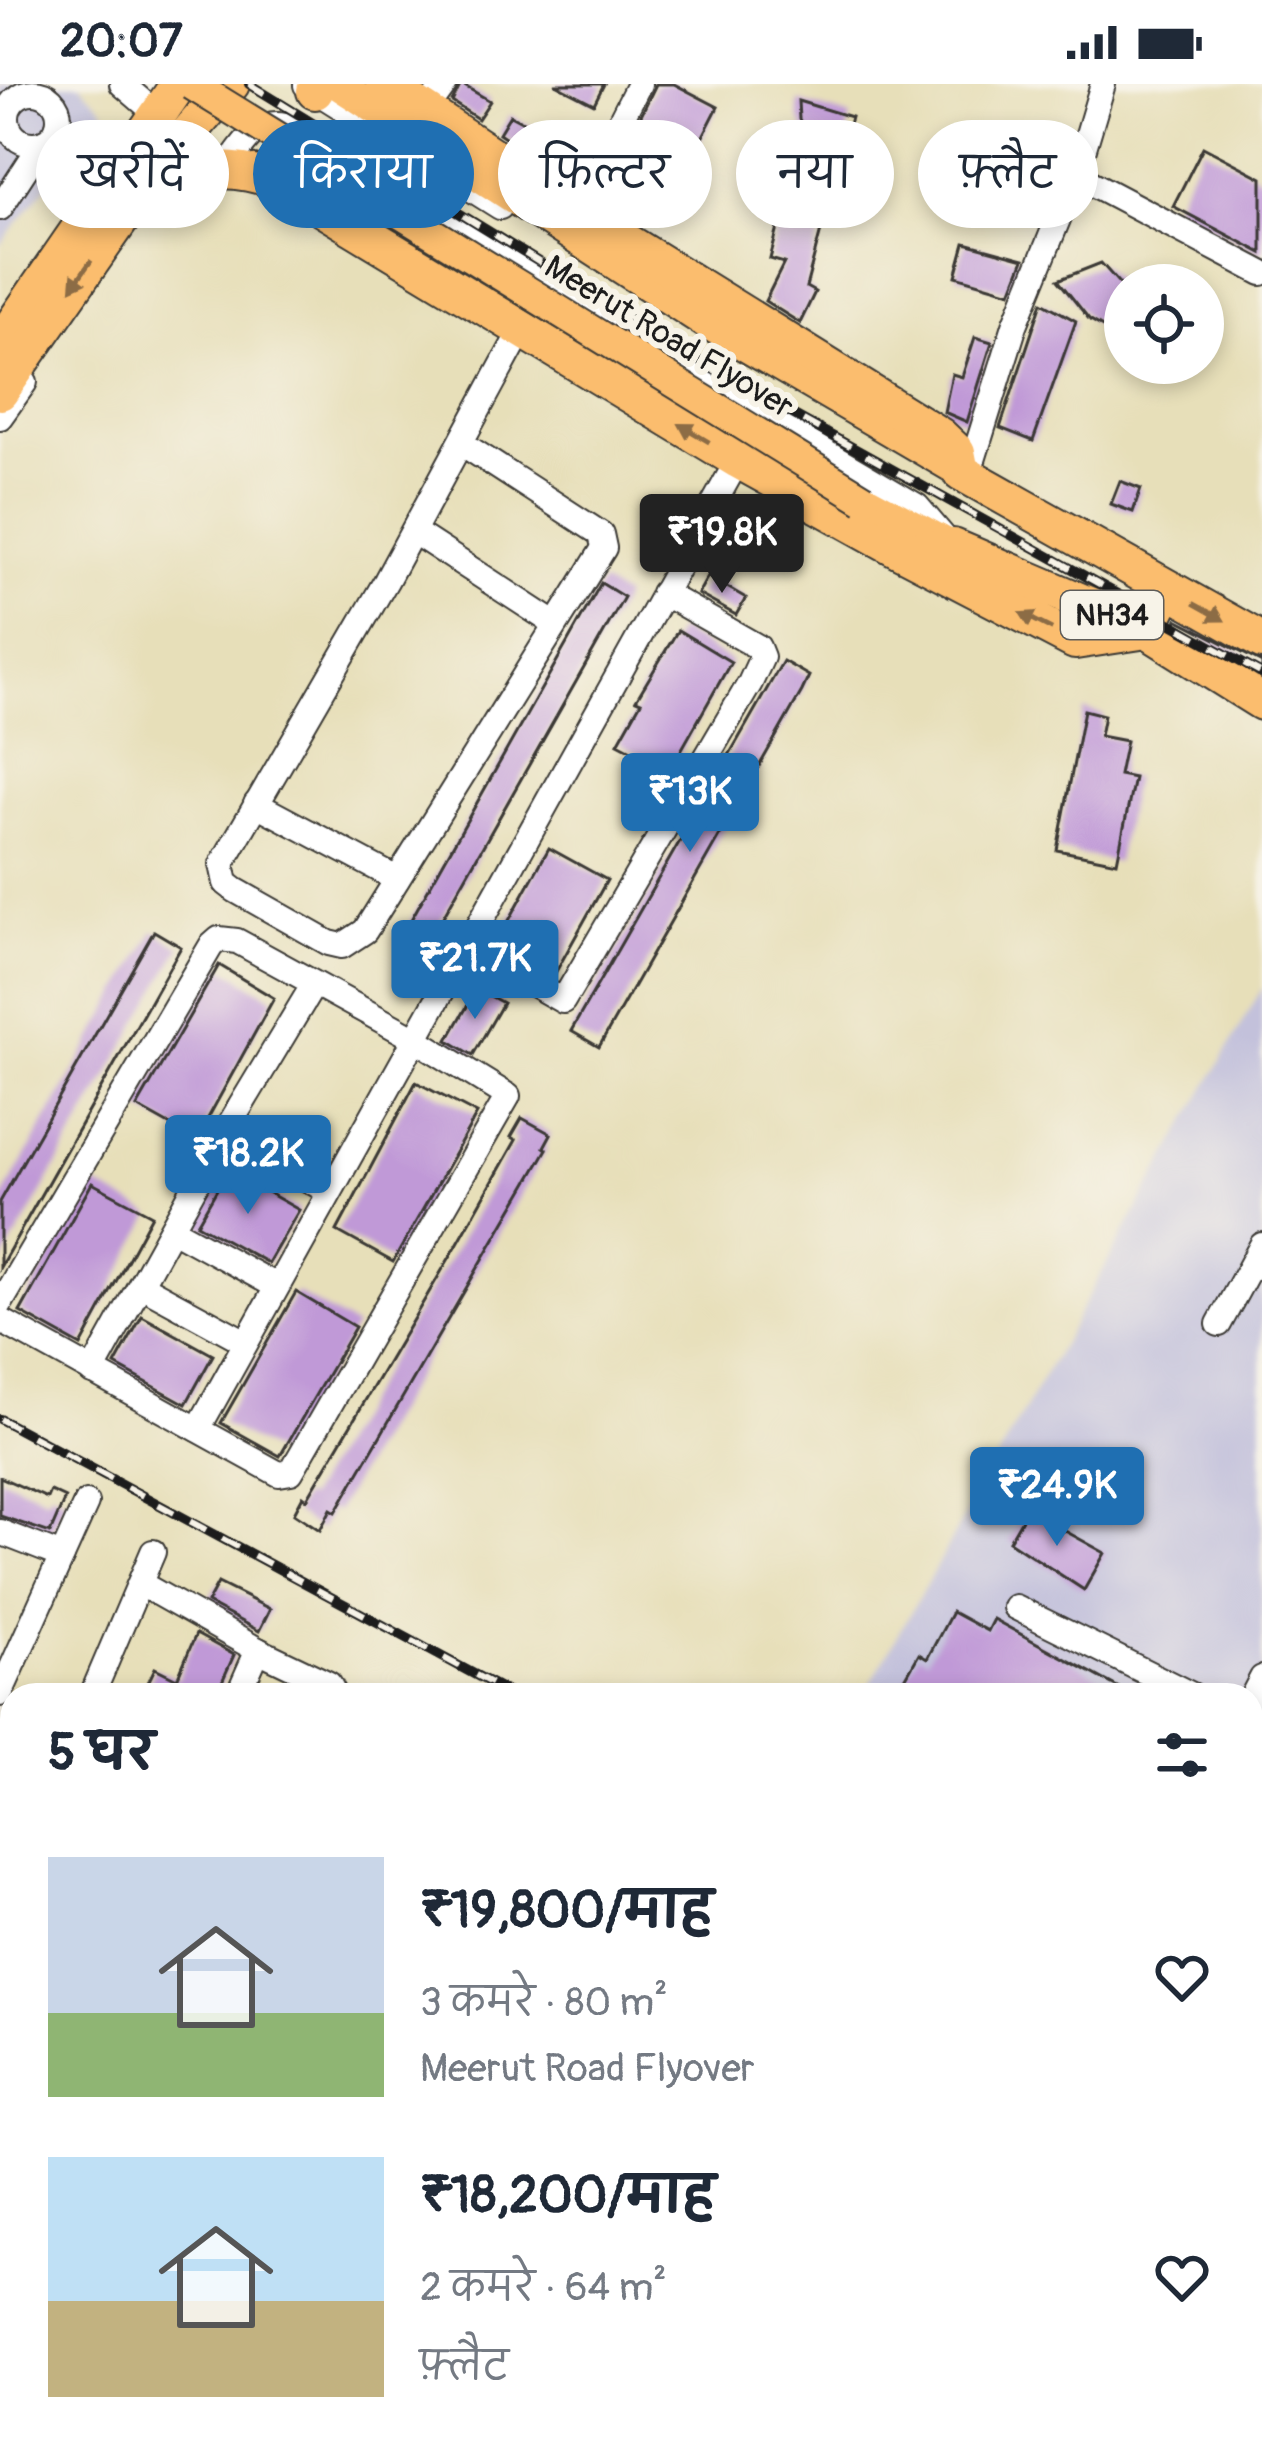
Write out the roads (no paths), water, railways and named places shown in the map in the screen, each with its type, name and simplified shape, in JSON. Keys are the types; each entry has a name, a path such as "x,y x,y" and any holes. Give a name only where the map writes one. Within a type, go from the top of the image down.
{"highway":[{"path":"157,120 179,84"},
{"path":"193,120 231,84"},
{"path":"384,84 435,98 498,148"},
{"path":"229,169 258,174 294,190 738,460 1076,641 1147,630 1166,589"},
{"path":"4,371 97,228"},
{"path":"604,228 940,436 957,452 965,474"},
{"name":"NH34","path":"965,474 1262,641"},
{"path":"900,550 952,547"},
{"name":"NH34","path":"952,547 1147,630 1262,702"}],"main road":[{"name":"Meerut Road Flyover","path":"191,84 864,499 952,547"},
{"name":"Meerut Road Flyover","path":"319,86 706,323 965,474"}],"street":[{"path":"122,84 159,116"},
{"path":"621,120 639,84"},
{"path":"1092,120 1103,84"},
{"path":"319,86 787,384 939,473 965,474 1015,325 1054,228"},
{"path":"36,136 18,139 7,117 20,95 31,88 56,104 53,120"},
{"path":"229,164 249,137 266,124 278,121 294,128 690,374 917,506 952,547"},
{"path":"0,208 36,155"},
{"path":"1098,187 1262,274"},
{"path":"0,310 42,307 28,378 0,418"},
{"path":"461,443 601,533 604,548 354,941 329,944 226,883 222,864 413,532 522,329"},
{"path":"198,1429 738,460"},
{"path":"413,532 554,624"},
{"path":"466,946 563,1000 750,683 762,657 758,647 663,592"},
{"path":"256,804 397,878"},
{"path":"0,1304 212,946 227,938 414,1038 508,1096 291,1472 279,1474 0,1320"},
{"path":"92,1372 225,1132 314,984"},
{"path":"225,1132 328,1191"},
{"path":"172,1229 276,1286"},
{"path":"1219,1324 1262,1245"},
{"path":"141,1285 244,1341"},
{"path":"5,1683 86,1503"},
{"path":"0,1532 62,1556"},
{"path":"97,1683 153,1552"},
{"path":"141,1583 327,1683"},
{"path":"1016,1606 1168,1683"},
{"path":"243,1683 258,1650"}],"railway":[{"path":"249,84 729,379 1262,674"},
{"path":"0,1419 491,1683"}]}
